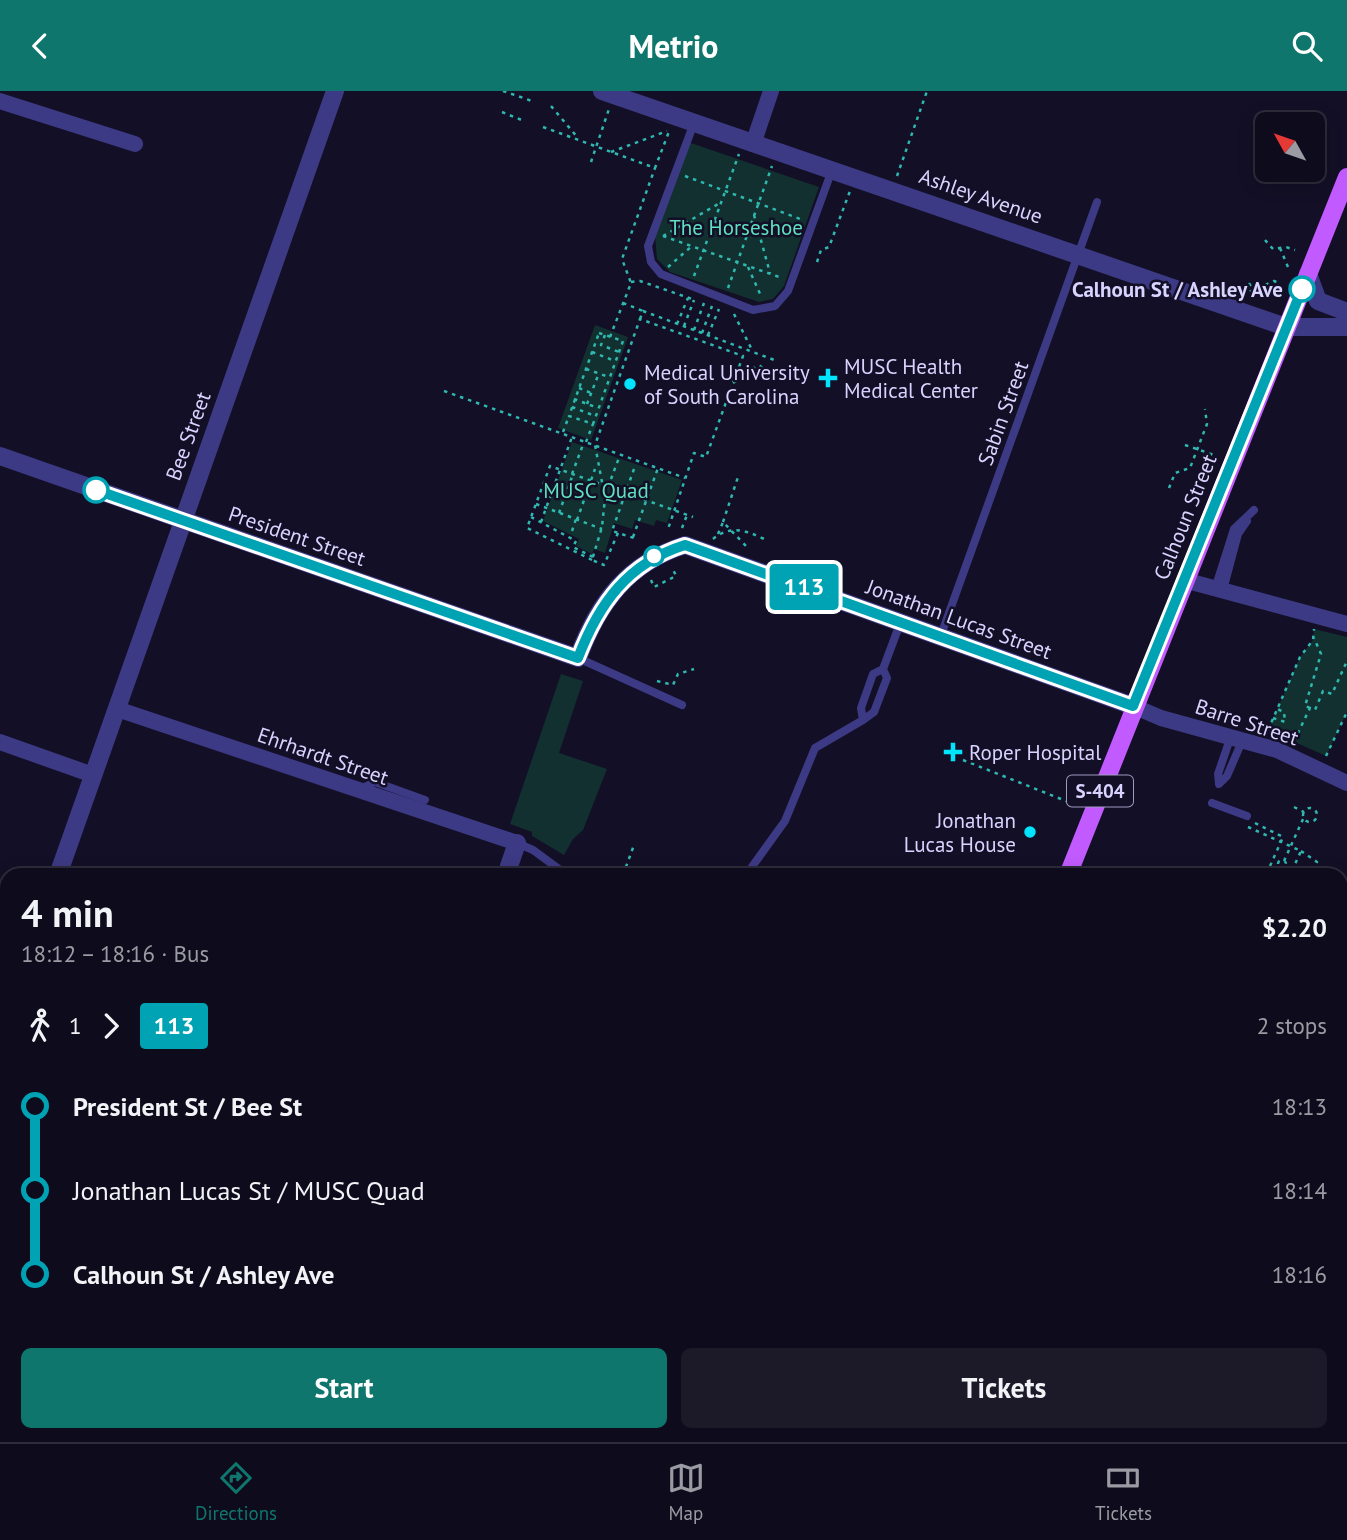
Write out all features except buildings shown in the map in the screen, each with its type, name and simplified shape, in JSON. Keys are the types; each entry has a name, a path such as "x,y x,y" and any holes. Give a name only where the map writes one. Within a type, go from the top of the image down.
{"main road":[{"name":"Calhoun Street","path":"1071,868 1133,706 1347,177"}],"street":[{"name":"Bee Street","path":"60,868 335,91"},
{"path":"746,147 771,91"},
{"name":"Ashley Avenue","path":"606,99 694,123 746,147 832,170 1079,253 1286,327 1347,327"},
{"path":"0,101 135,143"},
{"path":"1308,274 1318,301 1347,312"},
{"name":"President Street","path":"0,456 578,658"},
{"name":"Jonathan Lucas Street","path":"578,658 608,600 632,571 656,554 685,545 1133,706"},
{"path":"1184,580 1347,624"},
{"name":"Barre Street","path":"1133,706 1161,718 1277,750 1347,783"},
{"name":"Ehrhardt Street","path":"117,709 517,843"},
{"path":"0,741 93,775"},
{"path":"508,868 517,843"}],"lane":[{"path":"694,123 653,232 649,254 660,273 753,310 767,309 781,300 792,282 832,170"},
{"name":"Sabin Street","path":"941,635 1097,202"},
{"path":"1219,590 1234,529 1254,510"},
{"path":"863,720 861,708 873,674 883,669 901,621"},
{"path":"578,658 682,705"},
{"path":"751,868 785,821 815,748 874,712 887,678 883,669"},
{"path":"1237,738 1227,776 1219,784 1218,774 1237,738"},
{"path":"359,790 375,782 425,800"},
{"path":"1212,803 1245,820"},
{"path":"517,843 533,850 557,868"}],"path":[{"path":"503,91 532,101"},
{"path":"897,176 927,91"},
{"path":"591,162 606,99"},
{"path":"551,106 580,141"},
{"path":"502,112 524,121"},
{"path":"543,127 655,168"},
{"path":"610,337 631,283 622,259 669,129 611,152"},
{"path":"693,279 725,191 746,147"},
{"path":"727,291 773,163"},
{"path":"676,172 813,223"},
{"path":"817,262 821,250 829,247 850,189"},
{"path":"663,236 721,202"},
{"path":"754,215 771,274"},
{"path":"714,221 723,225"},
{"path":"736,230 747,234"},
{"path":"653,232 792,282"},
{"path":"1265,240 1270,248 1295,250"},
{"path":"660,273 692,246"},
{"path":"1280,248 1288,267"},
{"path":"748,266 767,309"},
{"path":"631,283 640,281 734,314 753,352"},
{"path":"1238,297 1274,281 1281,284"},
{"path":"1249,283 1253,290"},
{"path":"677,324 688,298"},
{"path":"684,326 694,300"},
{"path":"623,303 777,361"},
{"path":"694,330 704,303"},
{"path":"702,333 712,306"},
{"path":"708,335 719,309"},
{"path":"593,559 602,529 604,485 595,445 643,311"},
{"path":"640,319 743,356 706,457 694,453 668,529"},
{"path":"559,513 623,341 599,333 562,434"},
{"path":"605,335 601,345 619,352"},
{"path":"727,350 730,343"},
{"path":"607,358 611,349"},
{"path":"592,352 616,361"},
{"path":"763,355 759,366 763,380"},
{"path":"733,383 759,366"},
{"path":"586,369 610,377"},
{"path":"754,371 760,373"},
{"path":"587,404 599,373"},
{"path":"579,388 591,393"},
{"path":"443,391 685,478"},
{"path":"574,400 599,408"},
{"path":"572,407 596,416"},
{"path":"1169,488 1175,473 1190,468 1207,424 1205,409"},
{"path":"569,416 593,424"},
{"path":"541,522 572,437"},
{"path":"1185,445 1214,455"},
{"path":"608,487 620,455"},
{"path":"593,559 527,528 550,466 693,517"},
{"path":"634,469 612,531 635,538 658,468"},
{"path":"572,531 595,470"},
{"path":"718,535 738,477"},
{"path":"536,504 602,529"},
{"path":"682,528 687,515"},
{"path":"531,517 576,541 573,547 604,565 618,533"},
{"path":"723,522 748,548"},
{"path":"713,539 730,530 742,530 764,539"},
{"path":"649,577 654,587 676,576 670,565"},
{"path":"1268,730 1300,657 1310,648 1314,629"},
{"path":"1314,637 1321,652 1310,685 1332,694 1347,661"},
{"path":"642,688 662,679 673,685 678,674 694,669"},
{"path":"1313,686 1305,706 1315,710 1324,691"},
{"path":"1294,741 1310,708"},
{"path":"1273,718 1284,722 1284,712 1278,709"},
{"path":"1326,757 1347,712"},
{"path":"963,760 1076,805"},
{"path":"1286,866 1284,861 1304,814 1294,807"},
{"path":"1245,820 1283,837 1269,868"},
{"path":"1280,842 1317,862 1314,868"},
{"path":"625,868 634,845"},
{"path":"1293,868 1301,851"},
{"path":"1272,860 1279,863 1281,868 1291,868"},
{"path":"1279,863 1284,861"}],"green space":[{"name":"The Horseshoe","path":"688,142 819,187 784,286 773,299 759,302 670,272 657,259 655,235"},
{"path":"595,325 628,337 591,440 558,428"},
{"name":"MUSC Quad","path":"572,442 682,480 667,523 656,520 654,526 635,520 632,529 614,523 605,553 594,549 592,554 576,546 579,539 543,521"},
{"path":"1314,629 1347,637 1347,712 1326,756 1268,730 1300,657 1313,640"},
{"path":"561,674 583,681 559,753 607,769 583,830 573,839 564,855 532,836 532,832 510,824"}],"bus line":[{"name":"113","path":"96,490 578,658 608,600 632,571 656,554 685,545 1133,706 1302,289"}],"place":[{"name":"Calhoun St / Ashley Ave","path":"1302,289"},
{"name":"MUSC Health Medical Center","path":"828,378"},
{"name":"Medical University of South Carolina","path":"630,384"},
{"name":"Roper Hospital","path":"953,752"},
{"name":"Jonathan Lucas House","path":"1030,832"}]}
